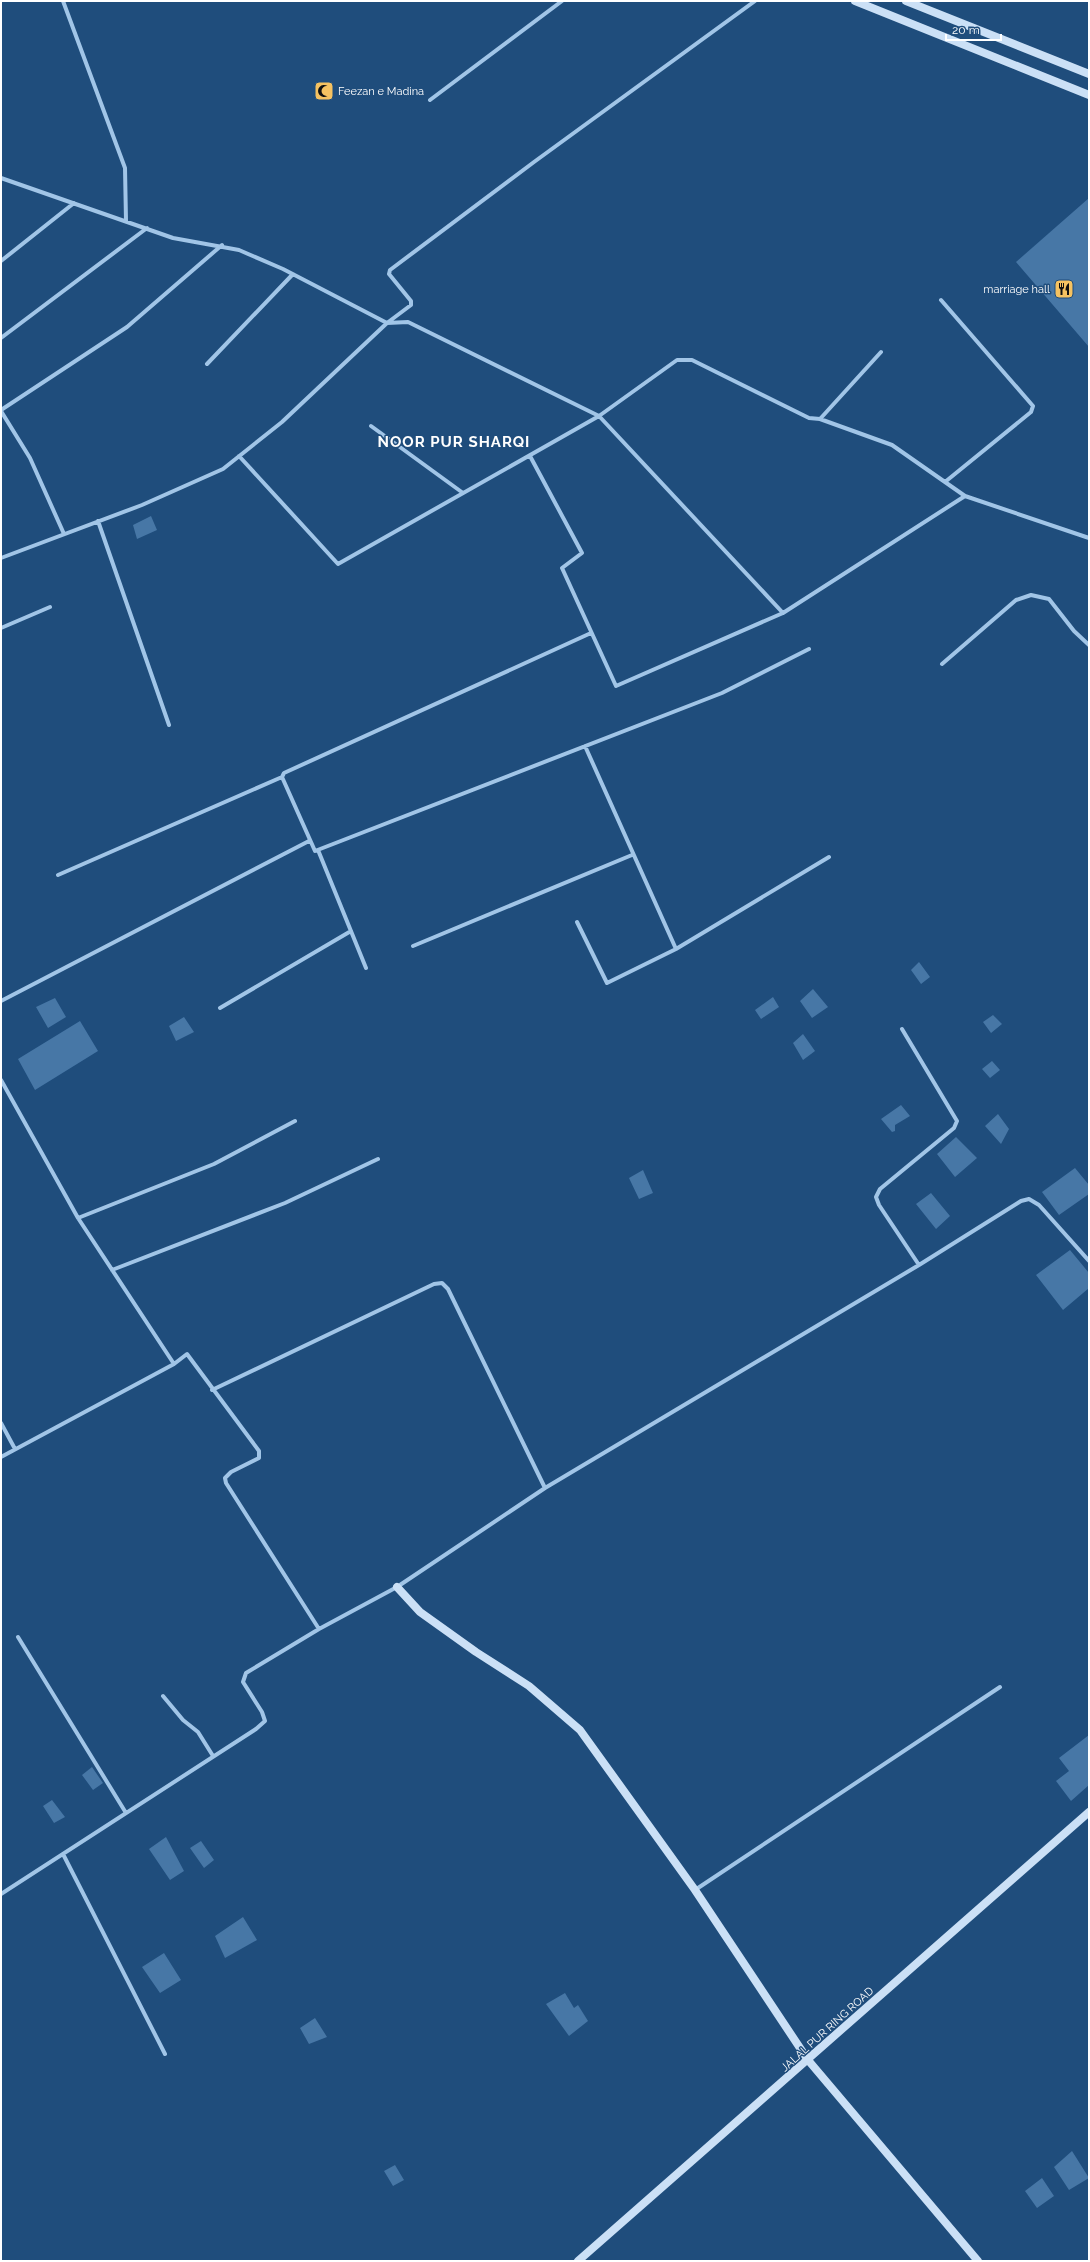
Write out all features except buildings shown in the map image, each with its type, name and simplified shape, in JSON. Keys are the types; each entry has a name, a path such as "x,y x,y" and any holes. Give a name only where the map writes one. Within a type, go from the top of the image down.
{"street":[{"path":"63,1 125,168 126,221"},
{"path":"430,100 562,1"},
{"path":"1,558 142,505 223,469 282,422 387,323 412,303 390,274 390,270 534,162 755,1"},
{"path":"855,1 1089,95"},
{"path":"906,1 1089,74"},
{"path":"1,178 173,238 222,245 239,250 293,274 387,323 408,322 599,416 783,613"},
{"path":"1,261 74,203"},
{"path":"1,338 147,228"},
{"path":"64,534 30,458 1,410 127,327 222,245"},
{"path":"207,364 293,274"},
{"path":"941,300 1033,406 1031,412 946,482"},
{"path":"820,419 881,352"},
{"path":"239,456 338,564 599,416 677,360 685,359 692,360 808,418 820,419 892,445 965,496 1089,538"},
{"path":"371,426 464,493"},
{"path":"530,456 582,554 562,568 616,686 783,613 965,496"},
{"path":"98,521 169,724"},
{"path":"942,664 1016,600 1031,595 1049,599 1074,631 1089,645"},
{"path":"1,628 50,607"},
{"path":"58,874 282,777 284,773 591,633"},
{"path":"282,777 309,841 315,851 722,694 809,648"},
{"path":"585,746 632,855 676,949"},
{"path":"1,1001 309,841"},
{"path":"318,850 366,968"},
{"path":"413,946 632,855"},
{"path":"577,922 607,983 676,949 829,858"},
{"path":"220,1008 351,931"},
{"path":"902,1029 957,1121 954,1128 880,1189 876,1197 879,1205 919,1265"},
{"path":"1,1080 78,1218 174,1364"},
{"path":"78,1218 214,1164 295,1121"},
{"path":"112,1270 194,1240 285,1203 378,1159"},
{"path":"1,1894 256,1729 265,1721 262,1712 243,1682 246,1673 319,1629 397,1587 545,1488 919,1265 1021,1200 1030,1199 1039,1205 1089,1261"},
{"path":"212,1390 434,1284 442,1283 448,1289 545,1488"},
{"path":"1,1457 174,1364 187,1354 212,1390 259,1451 259,1458 231,1472 225,1478 226,1483 319,1629"},
{"path":"1,1423 15,1449"},
{"path":"397,1587 420,1612 476,1652 529,1686 580,1730 696,1890 808,2060 978,2261"},
{"path":"18,1637 126,1813"},
{"path":"696,1890 1000,1687"},
{"path":"163,1696 183,1720 198,1732 213,1756"},
{"name":"JALAL PUR RING ROAD","path":"578,2261 1089,1812"},
{"path":"63,1854 165,2054"}],"place":[{"name":"Feezan e Madina","path":"324,91"},
{"name":"marriage hall","path":"1064,289"}],"district":[{"name":"NOOR PUR SHARQI","path":"454,442"}]}
